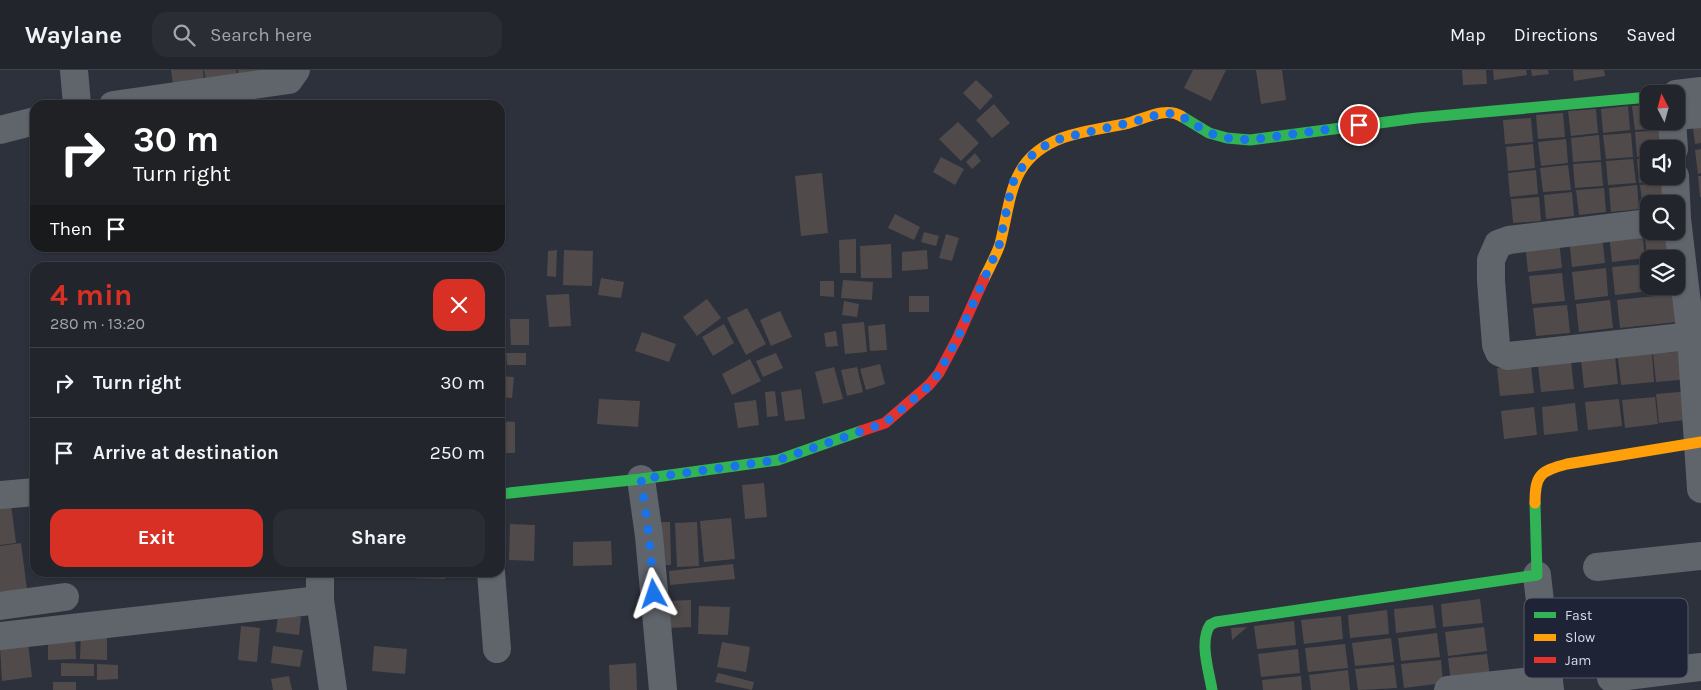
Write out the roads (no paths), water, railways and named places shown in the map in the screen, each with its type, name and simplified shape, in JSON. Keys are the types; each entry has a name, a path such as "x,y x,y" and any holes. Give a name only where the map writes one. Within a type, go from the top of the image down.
{"street":[{"path":"74,70 77,100"},
{"path":"149,100 289,80 296,70"},
{"path":"1685,93 1701,90"},
{"path":"505,493 641,479 778,460 885,423 929,386 939,373 957,339 999,246 1012,184 1027,159 1062,138 1160,114 1176,113 1209,133 1227,138 1250,140 1417,118 1640,98"},
{"path":"1685,115 1701,114"},
{"path":"0,130 30,122"},
{"path":"1685,218 1696,336 1701,489"},
{"path":"1640,224 1509,240 1498,244 1491,260 1490,281 1496,345 1499,352 1508,356 1696,336"},
{"path":"1539,598 1537,576 1535,485 1539,476 1550,469 1567,464 1700,442"},
{"path":"641,479 649,536 663,690"},
{"path":"0,495 30,492"},
{"path":"1597,568 1701,556"},
{"path":"1212,690 1205,639 1206,629 1210,624 1218,621 1537,576"},
{"path":"320,577 320,600 334,690"},
{"path":"491,577 497,649"},
{"path":"0,606 65,597"},
{"path":"0,636 320,600"},
{"path":"1688,669 1701,667"},
{"path":"1448,690 1549,684"}]}
